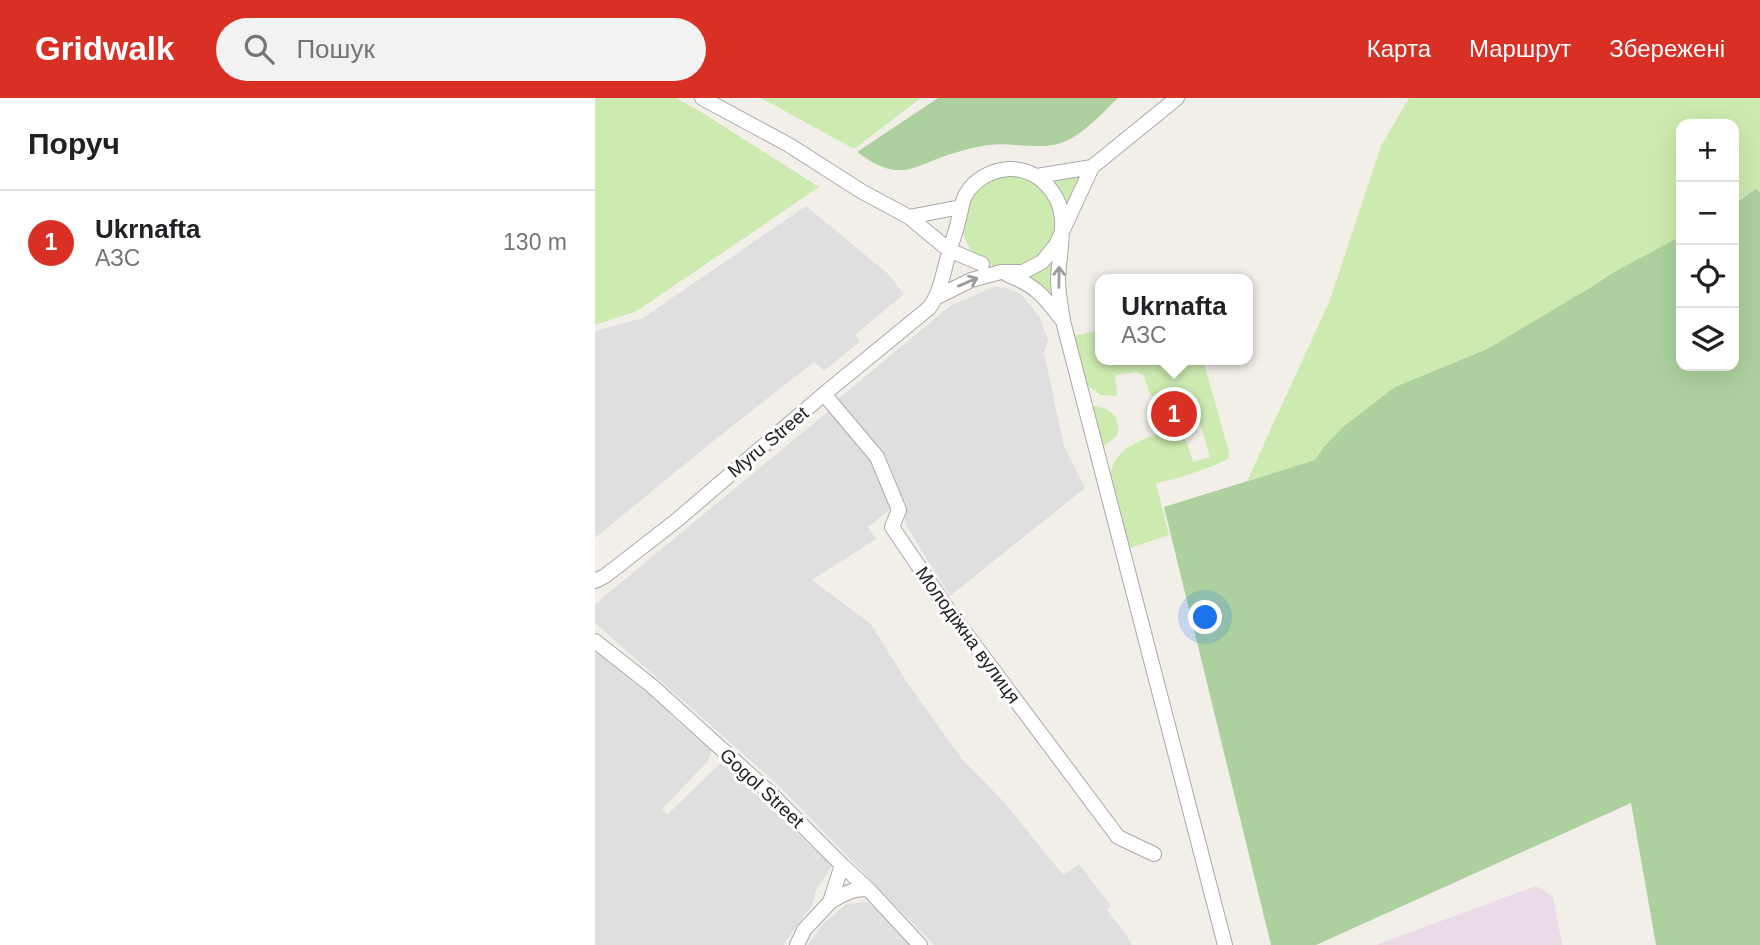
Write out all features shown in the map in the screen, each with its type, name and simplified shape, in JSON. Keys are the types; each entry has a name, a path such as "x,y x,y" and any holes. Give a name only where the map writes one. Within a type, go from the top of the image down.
{"street":[{"path":"702,98 789,145 861,191 909,217 949,250 1023,281 1042,295 1063,321"},
{"path":"937,297 971,280 1001,272 1023,272 1042,262 1056,245 1092,167 1177,98"},
{"path":"1037,176 1092,167"},
{"path":"937,297 967,193 977,182 987,174 1011,169 1037,176 1049,186 1057,198 1062,219 1058,282 1063,321 1225,945"},
{"path":"909,217 960,214"},
{"path":"960,214 960,233 964,244 982,264"},
{"name":"Myru Street","path":"595,582 677,520 929,308 937,297"},
{"name":"Молодіжна вулиця","path":"824,394 877,457 899,510 891,527 949,611 1118,837 1154,854"},
{"name":"Gogol Street","path":"595,641 652,686 751,775 869,890 920,945"},
{"path":"830,902 842,865"},
{"path":"797,945 804,930 830,902 849,891 862,888 869,890"}],"shaded area":[{"path":"806,206 887,273 904,294 855,335 860,341 824,371 814,362 595,538 595,331 643,318"},
{"path":"994,287 1021,294 1039,316 1048,340 1044,352 1064,446 1085,488 950,596 906,525 904,510 888,466 838,399 950,306"},
{"path":"831,409 871,456 893,507 868,527 876,539 812,580 871,624 908,684 962,759 1004,802 1063,875 1079,864 1111,906 1107,910 1132,945 934,945 776,783 595,623 595,604"},
{"path":"595,651 668,709 671,715 712,750 708,761 662,809 667,815 722,762 832,866 816,890 812,905 783,945 595,945"},
{"path":"1538,887 1553,897 1562,945 1376,945"},
{"path":"868,902 910,945 808,945 821,926 846,904"}],"green space":[{"path":"595,98 676,98 819,187 637,311 595,325"},
{"path":"761,98 921,98 854,149"},
{"path":"938,98 1118,98 1079,133 1055,145 983,146 901,170 883,167 857,152"},
{"path":"1409,98 1760,98 1760,192 1754,189 1739,201 1739,119 1676,119 1676,239 1614,272 1487,349 1395,387 1323,448 1315,460 1247,481 1330,300 1381,146"},
{"path":"1009,175 1027,179 1042,189 1052,204 1056,222 1052,240 1042,255 1027,265 1009,269 991,265 976,255 966,240 962,222 966,204 976,189 991,179"},
{"path":"1082,175 1067,205 1052,182"},
{"path":"1755,189 1760,192 1760,945 1656,945 1631,803 1316,945 1271,945 1164,507 1315,460 1343,427 1395,387 1487,349 1614,272 1676,239 1676,371 1739,371 1739,201"},
{"path":"1054,262 1055,297 1030,277"},
{"path":"1095,331 1095,365 1204,365 1229,452 1228,459 1202,470 1156,483 1169,535 1125,550 1110,476 1113,465 1125,450 1154,435 1175,429 1184,434 1193,462 1210,457 1191,392 1157,399 1150,394 1143,375 1136,372 1115,375 1117,396 1101,395 1086,385 1070,337"},
{"path":"1092,407 1111,412 1118,425 1117,436 1104,446 1098,446"}],"place":[{"name":"Ukrnafta","path":"1174,414"}]}
